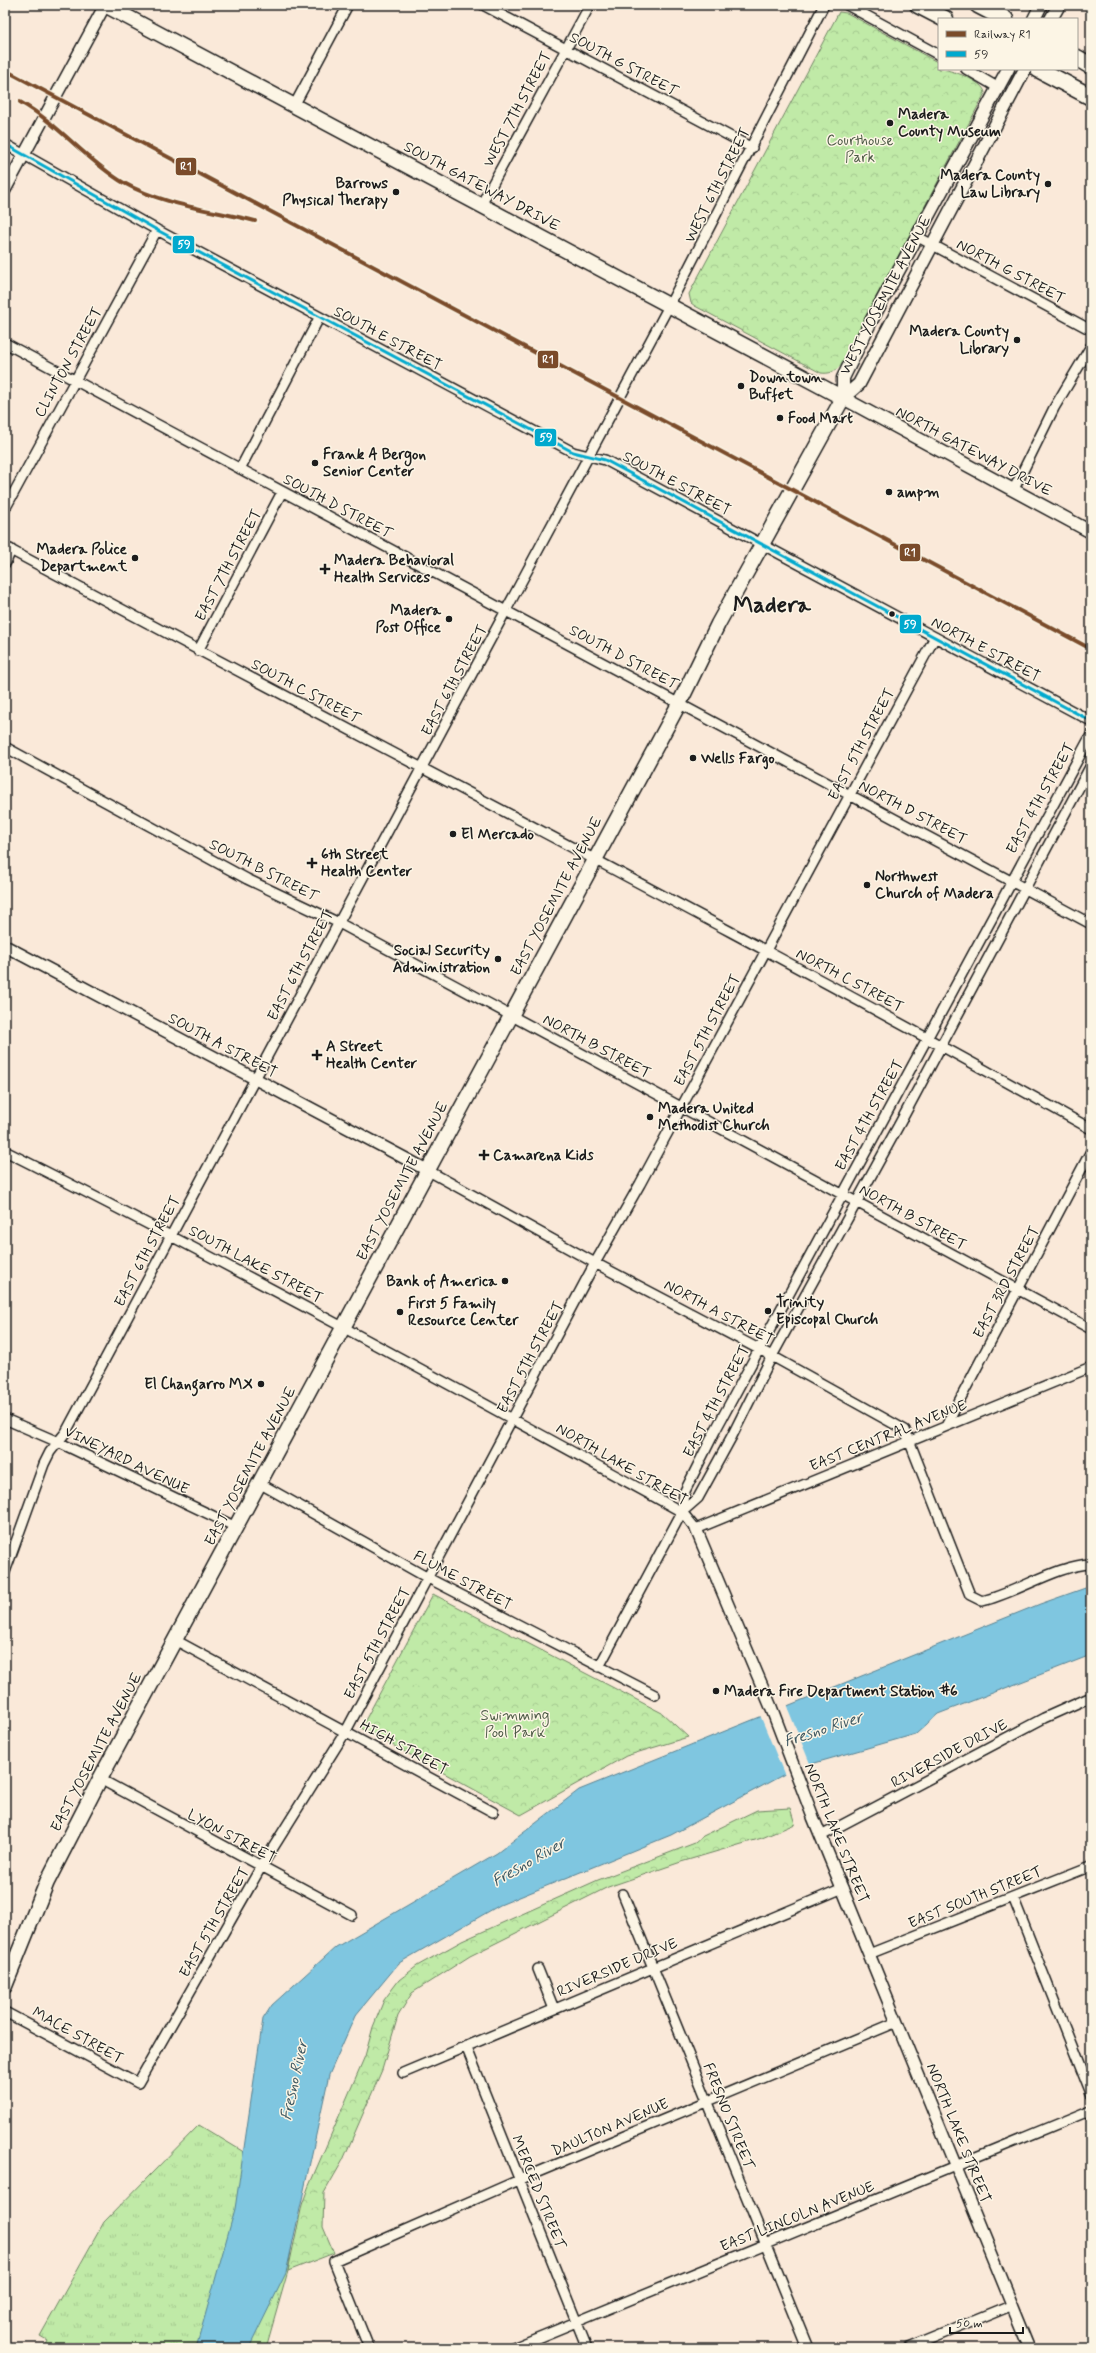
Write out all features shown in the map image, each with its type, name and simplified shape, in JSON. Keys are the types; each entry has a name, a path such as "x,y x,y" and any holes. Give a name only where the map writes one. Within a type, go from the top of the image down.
{"highway":[{"path":"918,5 943,18"},
{"path":"978,5 1003,18"},
{"path":"1078,50 1091,55"},
{"path":"1078,59 1091,66"},
{"path":"1040,70 1087,96"}],"main road":[{"name":"SOUTH GATEWAY DRIVE","path":"105,5 295,104 537,236 670,304 843,398"},
{"path":"1035,18 1041,6"},
{"name":"WEST YOSEMITE AVENUE","path":"843,398 843,378 870,324 1007,70"},
{"name":"WEST YOSEMITE AVENUE","path":"843,398 859,384 931,244 1022,73"},
{"path":"998,87 1011,94"},
{"name":"NORTH GATEWAY DRIVE","path":"843,398 1014,489 1091,532"},
{"name":"EAST YOSEMITE AVENUE","path":"5,1986 47,1882 100,1779 594,859 680,702 718,624 843,398"}],"street":[{"path":"5,190 105,5"},
{"path":"295,104 348,5"},
{"name":"SOUTH G STREET","path":"484,5 752,148"},
{"name":"WEST 7TH STREET","path":"481,205 590,5"},
{"name":"WEST 6TH STREET","path":"632,376 752,148 824,5"},
{"path":"847,5 938,54"},
{"path":"968,70 998,87"},
{"name":"SOUTH E STREET","path":"5,144 157,230 319,318 573,452 605,460 763,544"},
{"name":"CLINTON STREET","path":"5,509 157,230"},
{"name":"NORTH G STREET","path":"918,237 1091,330"},
{"path":"240,469 319,318"},
{"name":"SOUTH D STREET","path":"5,342 282,492 680,702"},
{"path":"1014,489 1054,408 1091,346"},
{"name":"EAST 6TH STREET","path":"5,1572 44,1464 66,1432 632,376"},
{"name":"EAST 7TH STREET","path":"198,651 282,492"},
{"name":"NORTH E STREET","path":"763,544 1091,721"},
{"path":"5,562 7,549"},
{"name":"SOUTH C STREET","path":"7,549 594,859"},
{"name":"EAST 5TH STREET","path":"138,2083 261,1867 346,1731 595,1263 935,637"},
{"name":"NORTH D STREET","path":"680,702 1091,924"},
{"name":"EAST 4TH STREET","path":"682,1512 684,1493 759,1349 1091,735"},
{"name":"SOUTH B STREET","path":"5,746 247,878 339,923 511,1016"},
{"name":"EAST 4TH STREET","path":"599,1667 682,1512 698,1498 732,1436 772,1356 857,1202 940,1044 1091,765"},
{"name":"NORTH C STREET","path":"594,859 940,1044 1091,1129"},
{"name":"SOUTH A STREET","path":"5,946 427,1170"},
{"name":"NORTH B STREET","path":"511,1016 1091,1329"},
{"name":"SOUTH LAKE STREET","path":"5,1151 172,1235 344,1327"},
{"name":"EAST 3RD STREET","path":"946,1426 1091,1151"},
{"name":"NORTH A STREET","path":"427,1170 595,1263 772,1356 905,1430 970,1595 982,1602 1002,1597 1077,1565 1091,1564"},
{"name":"NORTH LAKE STREET","path":"344,1327 682,1512 696,1529 771,1707 869,1954 1030,2348"},
{"name":"EAST CENTRAL AVENUE","path":"696,1529 1091,1367"},
{"name":"VINEYARD AVENUE","path":"5,1419 58,1442 236,1527"},
{"name":"FLUME STREET","path":"259,1483 428,1578 655,1695"},
{"name":"HIGH STREET","path":"175,1640 346,1731 493,1812"},
{"name":"RIVERSIDE DRIVE","path":"822,1836 1044,1718 1091,1697"},
{"name":"LYON STREET","path":"100,1779 261,1867 352,1914"},
{"name":"EAST SOUTH STREET","path":"869,1954 1091,1866"},
{"name":"RIVERSIDE DRIVE","path":"403,2073 554,2008 843,1888"},
{"name":"FRESNO STREET","path":"623,1894 808,2348"},
{"path":"1014,1897 1091,2094"},
{"path":"538,1969 554,2008"},
{"name":"MACE STREET","path":"5,2012 138,2083"},
{"name":"DAULTON AVENUE","path":"369,2348 334,2261 518,2180 897,2022"},
{"name":"MERCED STREET","path":"466,2046 518,2180 587,2348"},
{"name":"EAST LINCOLN AVENUE","path":"513,2348 1091,2110"},
{"path":"908,2348 1013,2305"}],"green space":[{"name":"Courthouse Park","path":"839,12 847,13 938,62 938,70 951,71 966,76 979,84 983,89 985,93 840,366 834,371 829,373 821,373 695,306 691,303 689,294"},
{"name":"Swimming Pool Park","path":"433,1594 662,1713 688,1737 626,1756 521,1815 361,1728"},
{"path":"790,1808 795,1824 762,1838 681,1862 608,1887 470,1956 412,1993 398,2016 382,2070 343,2160 324,2193 323,2227 334,2253 288,2271 302,2205 308,2188 365,2056 373,2027 384,2000 399,1980 417,1966 462,1941 598,1880 695,1843 703,1836 757,1810"},
{"path":"199,2125 300,2186 288,2271 266,2348 43,2348 47,2340 40,2336 104,2222"}],"water":[{"name":"Fresno River","path":"1091,1586 1091,1655 938,1714 916,1734 794,1769 671,1835 500,1905 399,1963 355,2016 329,2075 286,2273 249,2348 196,2348 235,2209 263,2019 272,2005 336,1947 497,1853 579,1790 1040,1604"}],"pier":[{"path":"786,1704 811,1766 785,1776 760,1715"}],"rail line":[{"name":"R1","path":"5,70 1091,649"},
{"name":"R1","path":"20,102 48,121 98,164 124,183 155,197 171,202 255,221"}],"transit line":[{"name":"59","path":"5,144 157,230 573,452 605,460 1091,721"}],"place":[{"name":"Madera County Museum","path":"890,123"},
{"name":"Madera County Law Library","path":"1048,184"},
{"name":"Barrows Physical Therapy","path":"396,192"},
{"name":"Madera County Library","path":"1017,340"},
{"name":"Downtown Buffet","path":"741,386"},
{"name":"Food Mart","path":"780,418"},
{"name":"Frank A Bergon Senior Center","path":"315,463"},
{"name":"ampm","path":"889,492"},
{"name":"Madera Police Department","path":"135,558"},
{"name":"Madera Behavioral Health Services","path":"325,569"},
{"name":"Madera Post Office","path":"449,619"},
{"name":"Wells Fargo","path":"693,758"},
{"name":"El Mercado","path":"453,834"},
{"name":"6th Street Health Center","path":"312,863"},
{"name":"Northwest Church of Madera","path":"867,885"},
{"name":"Social Security Administration","path":"498,959"},
{"name":"A Street Health Center","path":"317,1055"},
{"name":"Madera United Methodist Church","path":"650,1117"},
{"name":"Camarena Kids","path":"484,1155"},
{"name":"Bank of America","path":"505,1281"},
{"name":"Trinity Episcopal Church","path":"768,1311"},
{"name":"First 5 Family Resource Center","path":"400,1312"},
{"name":"El Changarro MX","path":"261,1384"},
{"name":"Madera Fire Department Station #6","path":"716,1691"}],"district":[{"name":"Madera","path":"772,604"}]}
